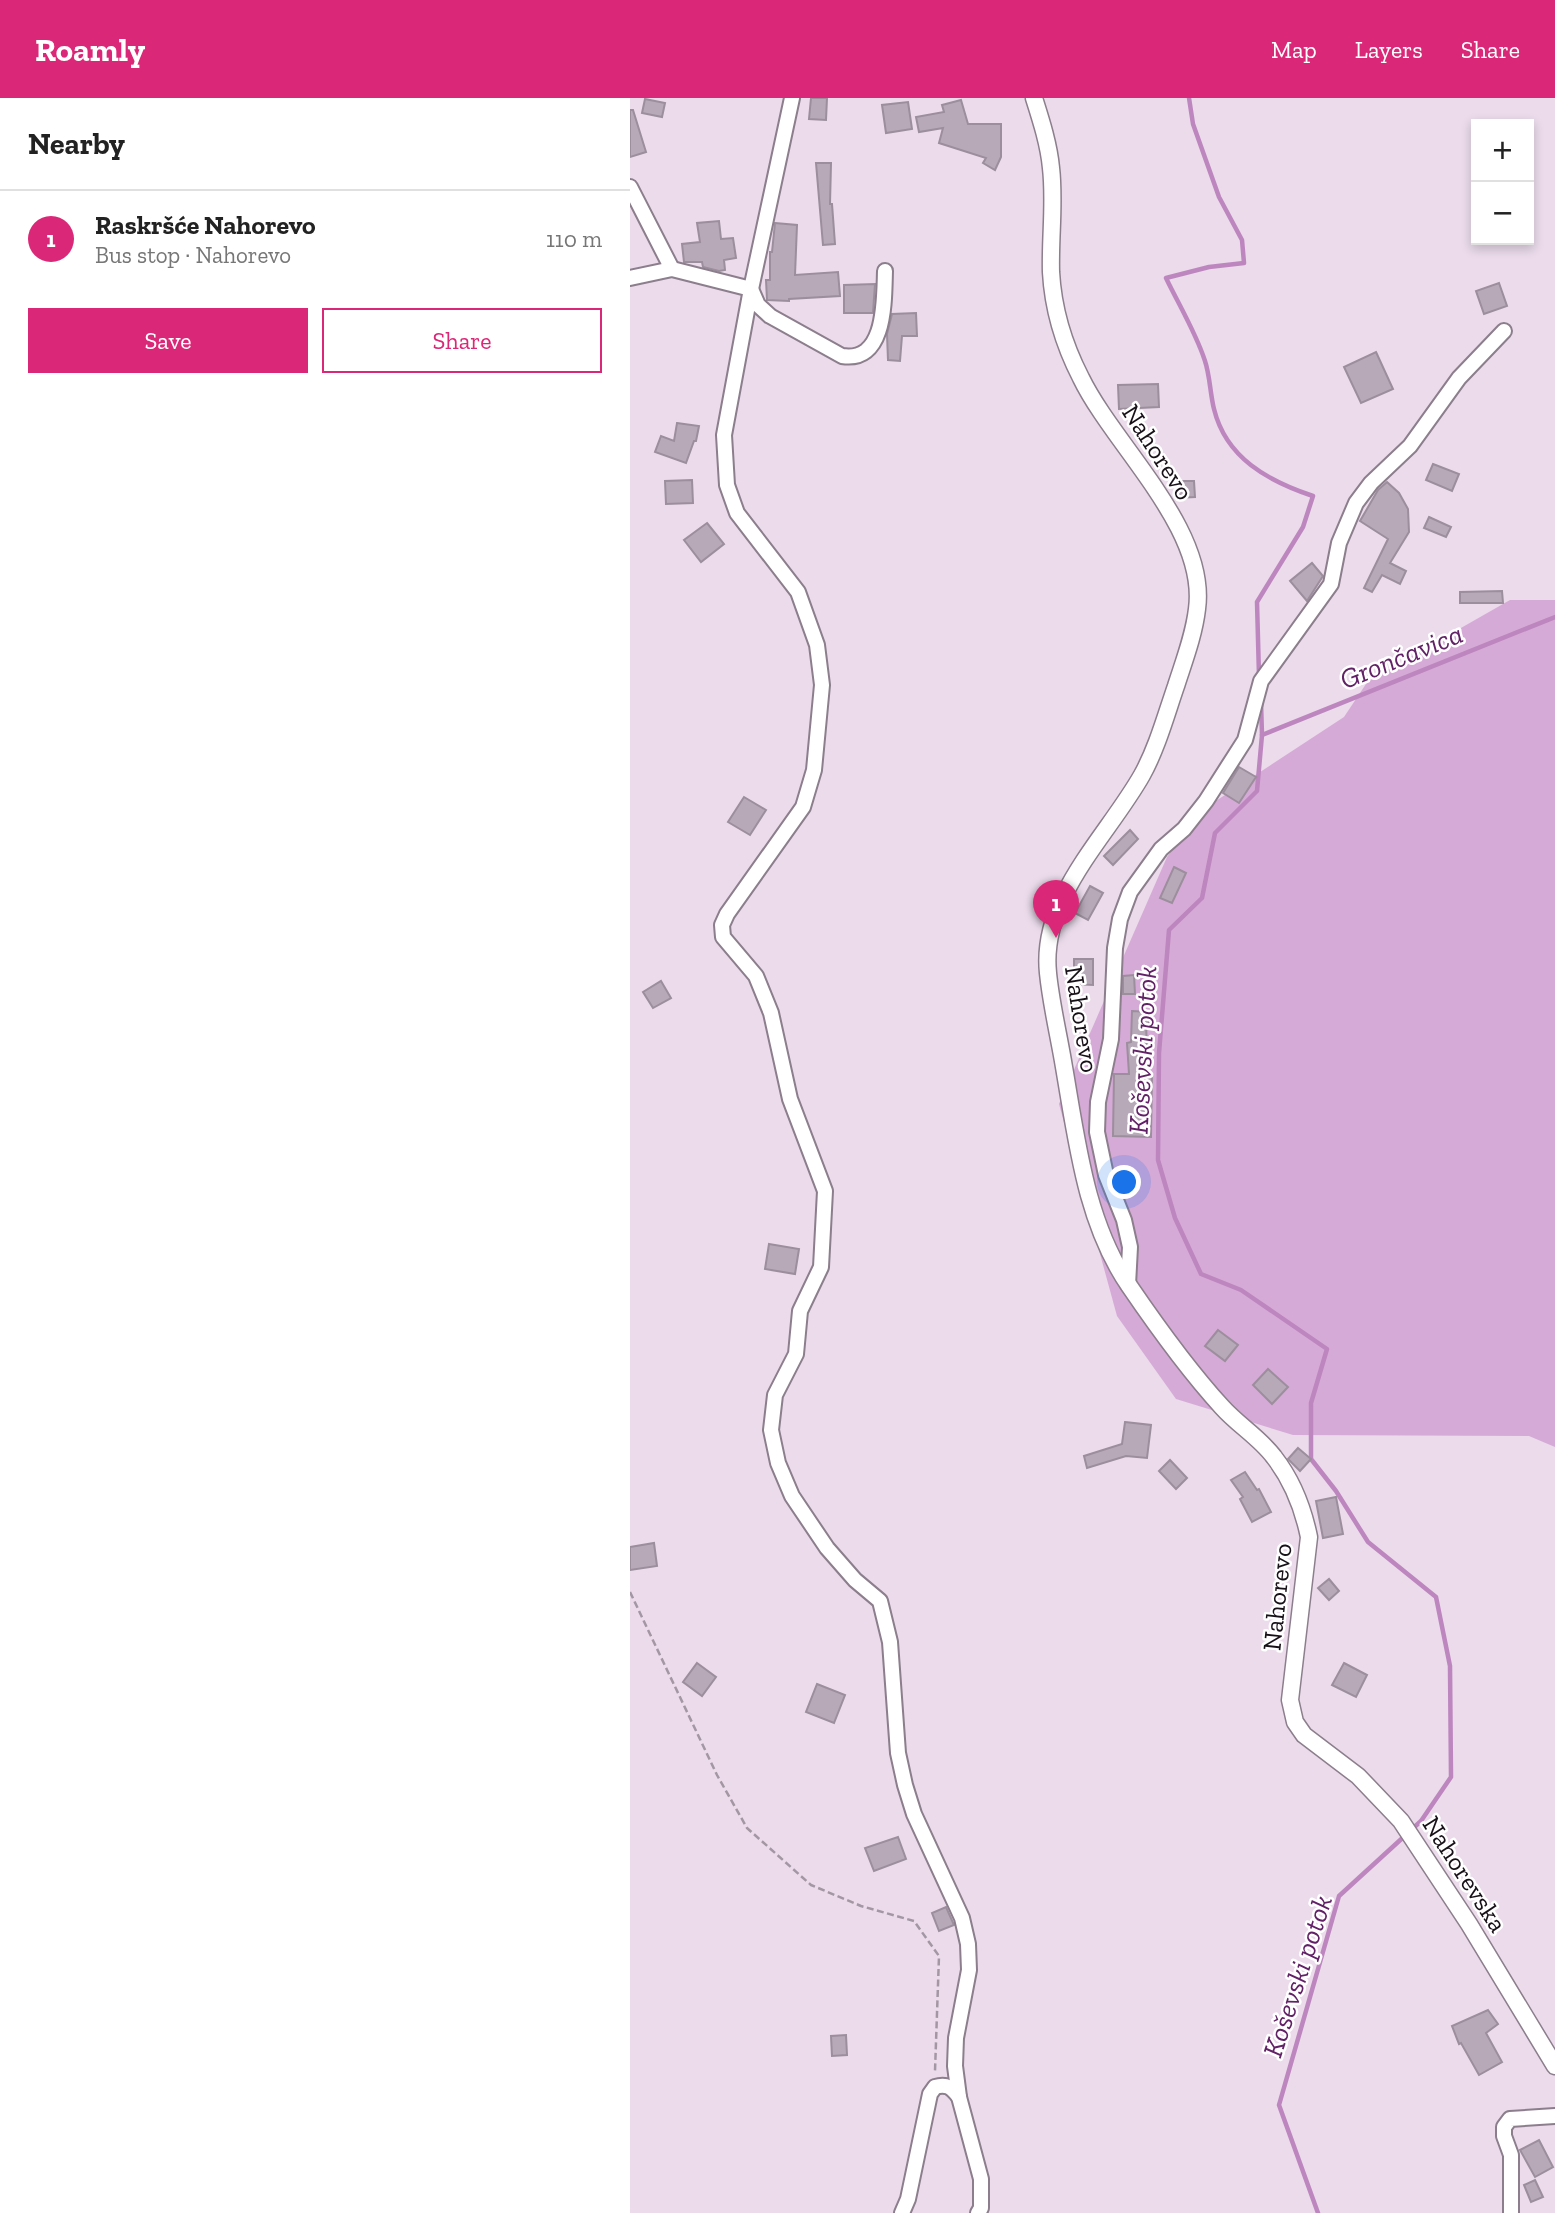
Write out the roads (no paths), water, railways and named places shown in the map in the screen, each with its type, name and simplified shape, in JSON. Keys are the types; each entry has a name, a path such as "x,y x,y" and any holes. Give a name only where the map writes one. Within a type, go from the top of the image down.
{"street":[{"path":"792,98 751,289 724,435 727,485 737,513 798,592 817,645 822,685 814,770 803,807 727,914 722,925 723,937 756,976 771,1013 790,1099 825,1191 821,1267 800,1311 796,1354 775,1395 771,1430 778,1463 792,1496 827,1548 855,1580 880,1601 890,1642 898,1753 905,1785 914,1814 962,1918 968,1944 968,1970 956,2038 956,2066 959,2097 981,2179 981,2208 978,2213"},
{"name":"Nahorevo","path":"1034,98 1051,167 1051,274 1061,333 1083,382 1167,508 1185,540 1197,576 1198,606 1191,640 1164,723 1143,774 1073,880 1056,912 1047,943 1048,972 1075,1130 1093,1209 1111,1255 1128,1285 1223,1408 1274,1456 1305,1517 1308,1537 1290,1700 1295,1721 1304,1735"},
{"path":"630,187 672,269"},
{"path":"630,278 672,269 751,289"},
{"path":"751,289 758,305 770,316 842,356 853,358 864,354 881,323 885,271"},
{"path":"1128,1285 1130,1247 1124,1220 1105,1175 1097,1132 1098,1101 1111,1040 1115,948 1120,919 1130,892 1161,849 1184,829 1245,740 1261,681 1331,584 1339,543 1356,503 1371,483 1410,446 1459,378 1504,331"},
{"name":"Nahorevska","path":"1304,1735 1358,1776 1402,1824 1469,1924 1555,2066"},
{"path":"902,2213 908,2199 930,2094 935,2087 943,2084 951,2087 959,2097"},
{"path":"1511,2213 1511,2155 1504,2136 1504,2127 1510,2119 1519,2117 1555,2116"}],"waterway":[{"path":"1189,98 1193,124 1219,197 1242,240 1244,263 1209,267 1166,278 1205,361 1214,409 1228,441 1239,454 1265,475 1313,496 1303,527 1257,602 1259,676"},
{"name":"Grončavica","path":"1262,735 1555,617"},
{"name":"Koševski potok","path":"1261,702 1262,735 1257,791 1215,833 1202,898 1169,930 1159,1053 1158,1160 1175,1218 1201,1274 1241,1290 1327,1349 1311,1403 1311,1459 1336,1491 1368,1542 1436,1597 1450,1666 1451,1777 1421,1821 1339,1896 1279,2105 1318,2213"}],"place":[{"name":"Raskršće Nahorevo","path":"1056,938"}]}
